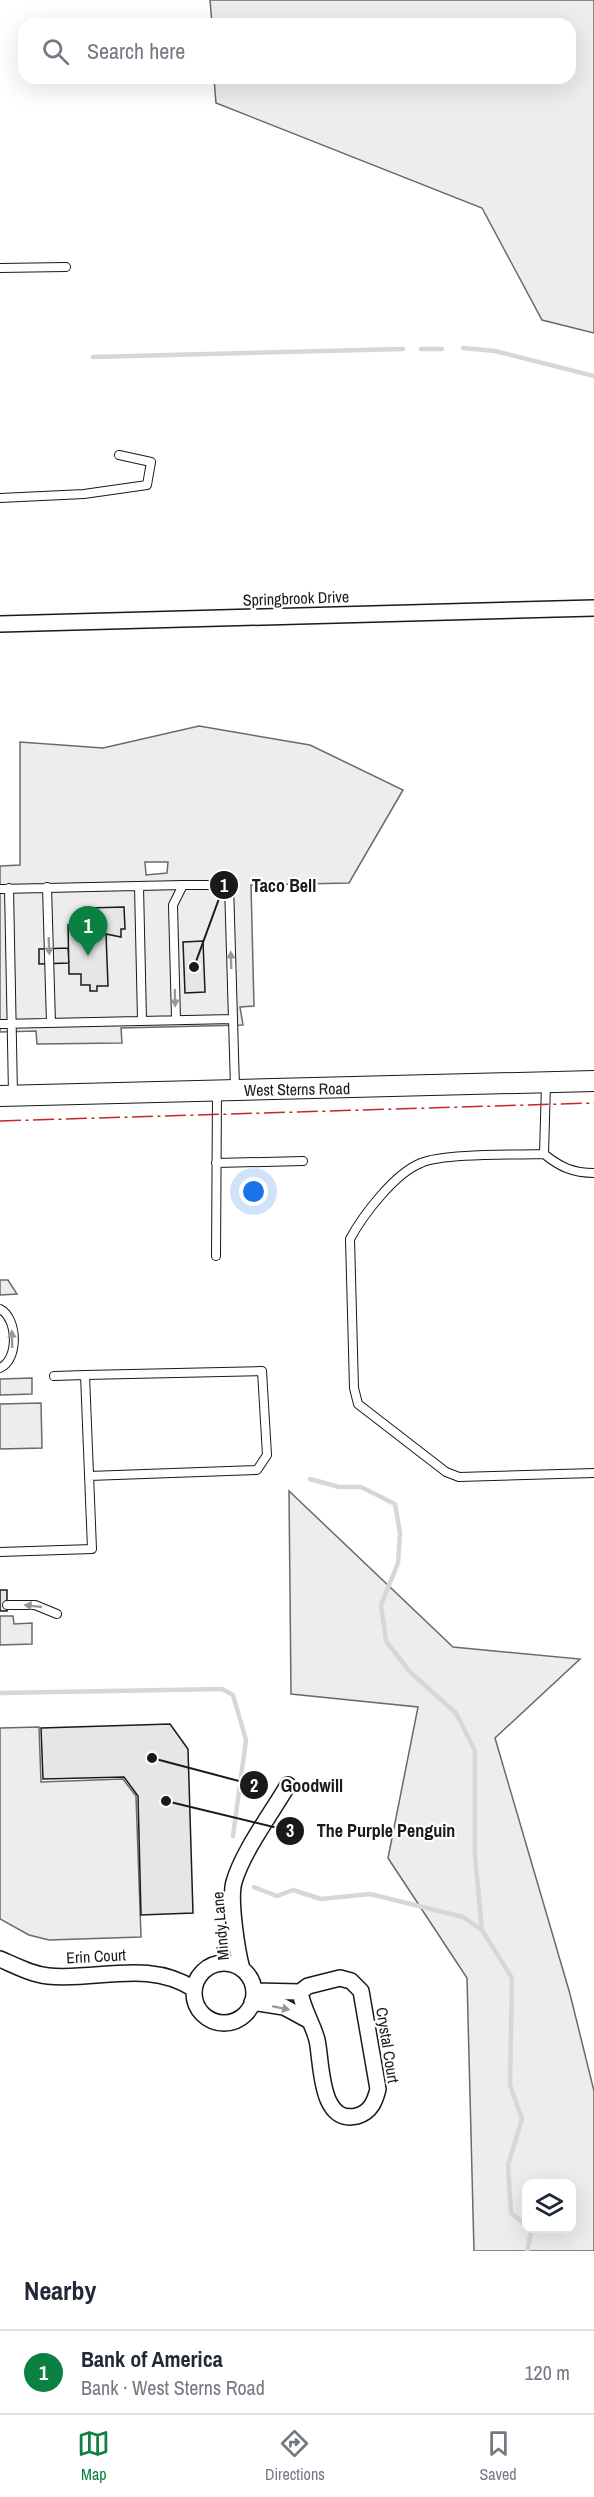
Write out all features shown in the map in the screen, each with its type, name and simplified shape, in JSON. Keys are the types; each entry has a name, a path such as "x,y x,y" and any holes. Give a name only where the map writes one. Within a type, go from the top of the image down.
{"main road":[{"name":"West Sterns Road","path":"7,1096 594,1081"}],"street":[{"name":"Springbrook Drive","path":"0,624 594,608"},
{"name":"Mindy Lane","path":"242,1969 237,1950 233,1885 239,1869 288,1785"},
{"name":"Erin Court","path":"0,1959 40,1975 59,1977 140,1972 180,1980 194,1989"},
{"path":"231,1964 242,1969 252,1983 253,1997 242,2016 235,2020 218,2022 209,2019 197,2006 194,1989 203,1972 213,1965 231,1964"},
{"name":"Crystal Court","path":"253,1997 300,1992 308,1986 340,1978 351,1981 361,1991 378,2088 374,2102 367,2111 356,2116 346,2116 336,2112 329,2103 317,2040 308,2020 300,1992"},
{"path":"253,1997 284,2007 308,2020"}],"lane":[{"path":"0,268 66,267"},
{"path":"0,498 84,494 147,485 152,462 119,455"},
{"path":"176,1019 173,905 183,885"},
{"path":"7,1096 12,1024 4,888 228,885 233,1019 216,1163 216,1256"},
{"path":"139,886 142,1020"},
{"path":"47,887 51,1023"},
{"path":"0,1024 233,1019"},
{"path":"544,1154 546,1082"},
{"path":"594,1173 580,1173 560,1167 544,1154 422,1162 401,1174 358,1224 350,1239 354,1388 358,1404 446,1472 459,1477 594,1473"},
{"path":"216,1163 303,1161"},
{"path":"0,1309 10,1317 12,1355 8,1364 0,1368"},
{"path":"54,1376 262,1371 267,1455 257,1470 89,1476"},
{"path":"0,1552 92,1550 85,1375"},
{"path":"7,1605 35,1605 57,1614"}],"shaded area":[{"path":"210,0 594,0 594,333 542,320 482,208 216,103 214,84 576,84 576,18 212,18"},
{"path":"199,726 310,745 403,790 349,883 251,885 254,1006 240,1007 243,1025 121,1028 122,1043 37,1044 36,1031 0,1032 0,866 20,865 20,742 103,748","holes":["145,862 168,862 167,873 146,875"]},
{"path":"0,1280 8,1280 17,1294 0,1295"},
{"path":"32,1378 32,1394 0,1395 0,1379"},
{"path":"41,1403 42,1448 0,1449 0,1404"},
{"path":"289,1491 453,1647 580,1659 495,1738 570,1994 594,2091 594,2251 474,2251 467,1978 388,1858 418,1707 291,1694"},
{"path":"0,1616 13,1616 14,1624 32,1623 32,1644 0,1645"},
{"path":"39,1727 41,1782 123,1779 136,1796 141,1937 49,1940 29,1935 0,1919 0,1728"}],"building":[{"path":"124,907 125,929 121,929 121,937 106,934 108,986 97,986 97,991 90,991 90,985 81,985 81,974 69,974 68,925 87,925 87,908"},
{"path":"203,941 205,992 185,993 183,942"},
{"path":"68,948 69,963 39,964 39,949"},
{"path":"0,1590 7,1590 7,1611 0,1611"},
{"path":"170,1724 188,1749 193,1913 141,1915 138,1796 124,1777 43,1779 41,1728"}],"waterway":[{"path":"463,348 495,351 594,376"},
{"path":"93,357 403,349"},
{"path":"421,349 442,349"},
{"path":"310,1479 339,1487 361,1487 395,1504 400,1533 398,1563 381,1605 386,1641 410,1672 456,1713 475,1751 475,1856 482,1930"},
{"path":"0,1693 222,1689 233,1695 246,1740 233,1836"},
{"path":"254,1887 277,1896 293,1890 321,1899 370,1894 463,1917 482,1930 512,1978 510,2085 522,2119 508,2165 511,2213 522,2222"},
{"path":"527,2251 531,2233"}],"power":[{"path":"0,1121 594,1103"}],"place":[{"name":"Bank of America","path":"88,956"},
{"name":"Taco Bell","path":"194,967"},
{"name":"Goodwill","path":"152,1758"},
{"name":"The Purple Penguin","path":"166,1801"}]}
